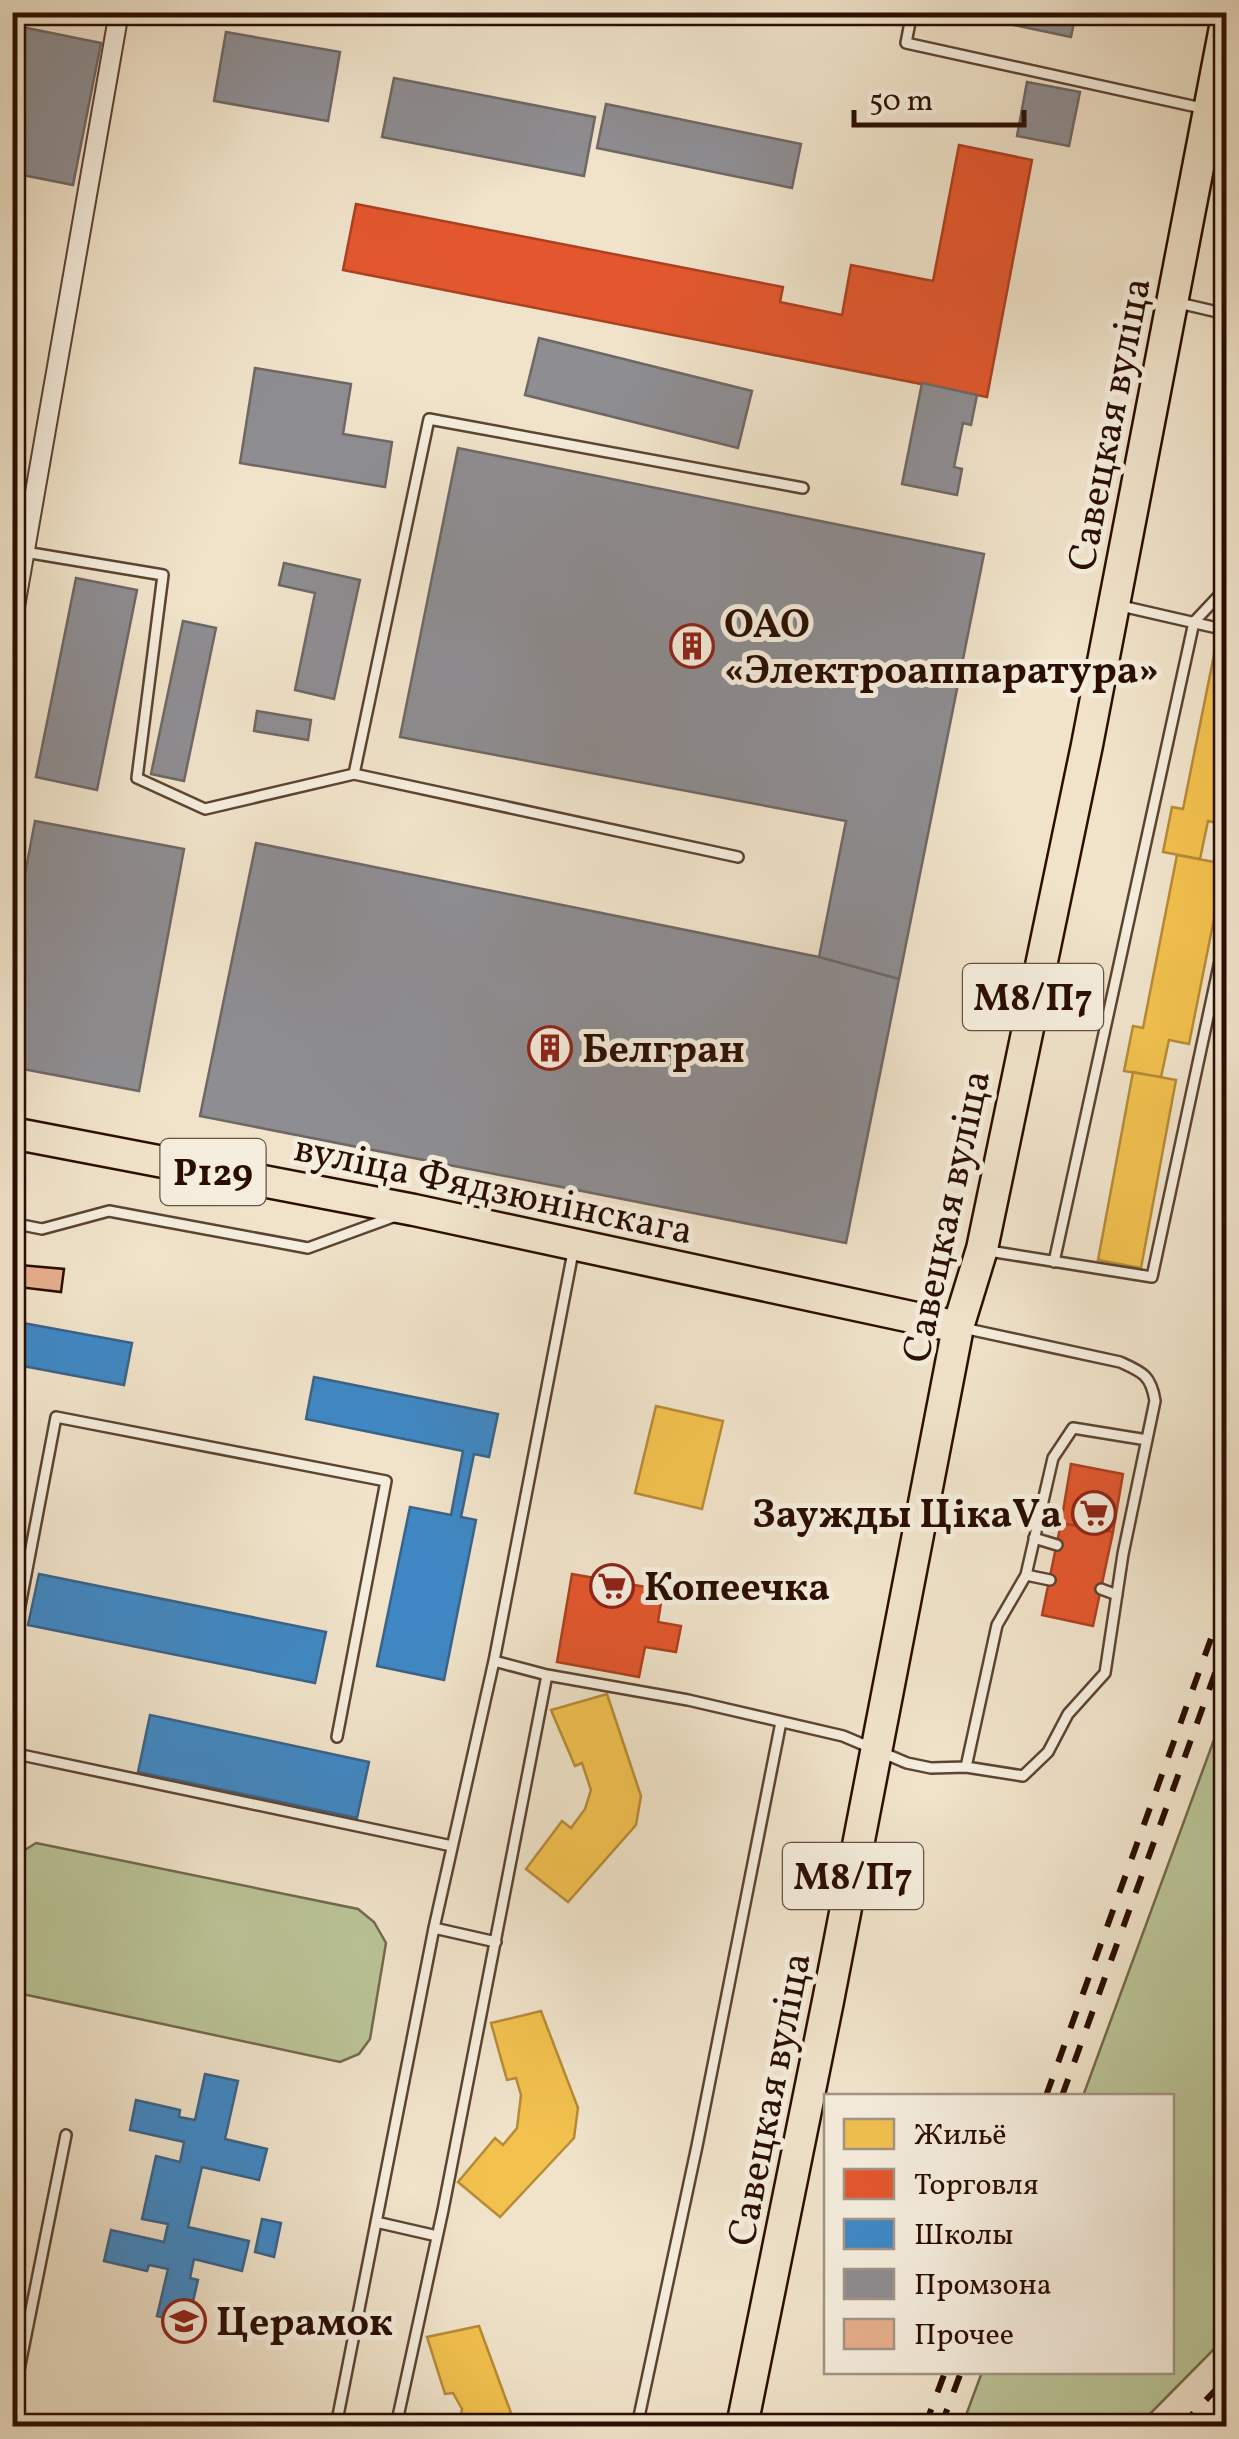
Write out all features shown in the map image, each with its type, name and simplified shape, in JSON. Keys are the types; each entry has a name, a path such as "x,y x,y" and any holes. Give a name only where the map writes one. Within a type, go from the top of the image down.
{"main road":[{"name":"Савецкая вуліца","path":"742,2426 958,1327 982,1249 1115,604 1226,22"},
{"name":"вуліца Фядзюнінскага","path":"12,1133 414,1210 958,1327"}],"street":[{"path":"12,624 120,12"}],"lane":[{"path":"912,12 906,43 1210,120"},
{"path":"1172,302 1226,314"},
{"path":"354,774 429,420 803,488"},
{"path":"25,552 164,576 137,778 204,809 354,774 738,857"},
{"path":"1054,1262 1194,622 1226,588"},
{"path":"1115,604 1226,630"},
{"path":"982,1249 1152,1277 1226,933"},
{"path":"12,1223 42,1228 108,1211 308,1248 414,1210"},
{"path":"336,2426 434,1928 494,1661 574,1244"},
{"path":"494,1661 843,1736 908,1764 932,1768 966,1766 1023,1776 1048,1752 1068,1714 1105,1673 1123,1554 1155,1401 1152,1383 1140,1371 1120,1362 958,1327"},
{"path":"12,1648 56,1418 386,1482 337,1737"},
{"path":"966,1766 997,1626 1026,1575 1053,1458 1073,1428 1147,1440"},
{"path":"1034,1538 1057,1545"},
{"path":"1109,1551 1123,1554"},
{"path":"1026,1575 1050,1580"},
{"path":"1101,1590 1117,1596"},
{"path":"396,2426 548,1675"},
{"path":"636,2426 697,2146 780,1722"},
{"path":"12,1753 452,1846"},
{"path":"434,1928 496,1942"},
{"path":"12,2405 66,2135"},
{"path":"376,2222 437,2236"}],"green space":[{"path":"1226,1707 1226,2337 1138,2426 962,2426 981,2374 1174,2374 1174,2094 1084,2094"},
{"path":"36,1843 358,1909 374,1922 386,1943 370,2039 359,2054 340,2062 18,1993 12,1989 13,1874 20,1853"}],"building: Жильё":[{"path":"1218,635 1226,637 1226,825 1208,821 1200,859 1163,852 1172,807 1183,809"},
{"path":"1177,855 1225,864 1189,1044 1169,1040 1161,1077 1124,1071 1133,1026 1143,1028"},
{"path":"1133,1072 1176,1080 1141,1268 1098,1260"},
{"path":"656,1406 723,1421 702,1509 635,1493"},
{"path":"607,1694 641,1796 636,1825 568,1902 526,1869 562,1821 571,1828 585,1809 591,1790 582,1763 575,1766 551,1710"},
{"path":"541,2011 578,2108 574,2138 500,2217 458,2182 495,2138 503,2145 517,2128 521,2095 516,2078 507,2080 491,2023"},
{"path":"479,2326 514,2426 459,2426 462,2409 453,2393 445,2394 427,2337"}],"building: Торговля":[{"path":"959,145 1032,160 987,397 343,270 356,204 783,287 780,302 842,315 851,265 933,281"},
{"path":"1071,1464 1123,1474 1113,1532 1061,1523"},
{"path":"1061,1523 1113,1532 1093,1626 1042,1615"},
{"path":"572,1574 663,1590 658,1622 681,1626 676,1652 645,1647 639,1677 557,1662"}],"building: Школы":[{"path":"12,1321 132,1343 124,1385 12,1364"},
{"path":"314,1377 498,1414 489,1457 474,1454 461,1517 476,1520 444,1680 377,1666 410,1507 451,1515 463,1451 306,1419"},
{"path":"39,1574 326,1632 315,1683 28,1625"},
{"path":"150,1715 369,1762 357,1818 138,1772"},
{"path":"205,2074 238,2081 225,2139 267,2149 259,2180 202,2167 188,2227 249,2241 242,2271 194,2259 190,2278 198,2280 188,2323 157,2316 168,2269 149,2265 147,2271 104,2261 111,2230 164,2242 168,2224 142,2219 156,2156 180,2162 184,2142 130,2130 136,2100 180,2110 179,2117 195,2120"},
{"path":"262,2219 281,2223 274,2257 255,2252"}],"building: Промзона":[{"path":"952,12 1076,12 1071,37"},
{"path":"12,25 101,43 73,185 12,173"},
{"path":"226,32 340,52 328,121 214,101"},
{"path":"394,78 595,117 584,176 382,137"},
{"path":"1027,82 1080,92 1069,146 1017,136"},
{"path":"606,104 801,144 792,188 597,148"},
{"path":"539,338 752,391 738,448 525,395"},
{"path":"255,368 351,384 343,434 392,442 385,487 240,463"},
{"path":"922,383 977,395 971,425 963,423 954,467 962,469 957,495 902,484"},
{"name":"ОАО «Электроаппаратура»","path":"458,448 984,554 899,979 819,957 846,821 400,737"},
{"path":"284,563 360,580 334,699 295,690 315,593 279,585"},
{"path":"76,578 137,590 97,790 36,777"},
{"path":"183,621 216,628 184,781 151,774"},
{"path":"257,711 311,720 308,740 254,731"},
{"path":"35,821 184,849 139,1091 12,1067 12,943"},
{"name":"Белгран","path":"256,843 819,957 899,979 846,1243 200,1116"}],"building: Прочее":[{"path":"20,1265 64,1269 61,1292 18,1287"}],"railway":[{"path":"1047,2094 1226,1597"},
{"path":"1063,2094 1226,1643"},
{"path":"925,2426 944,2374"},
{"path":"941,2426 960,2374"},
{"path":"1181,2426 1226,2379"}],"place":[{"name":"ОАО «Электроаппаратура»","path":"692,646"},
{"name":"Белгран","path":"550,1048"},
{"name":"Заужды ЦікаVа","path":"1094,1513"},
{"name":"Копеечка","path":"612,1586"},
{"name":"Церамок","path":"184,2321"}]}
